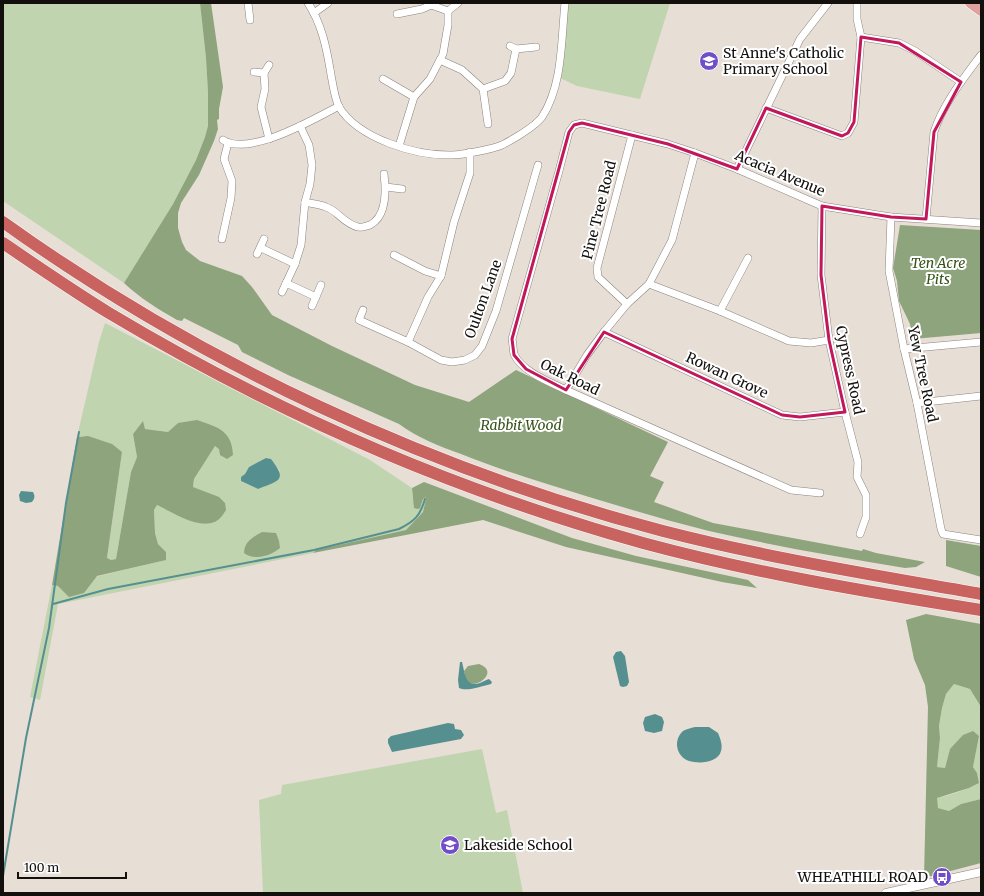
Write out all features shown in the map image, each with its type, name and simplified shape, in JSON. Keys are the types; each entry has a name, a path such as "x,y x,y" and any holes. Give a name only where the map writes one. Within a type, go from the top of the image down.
{"highway":[{"path":"3,222 44,252 113,296 185,338 301,398 418,449 496,479 577,506 660,530 712,543 834,568 981,594"},
{"path":"3,243 114,316 178,353 293,412 351,439 491,495 572,522 645,543 767,573 981,610"}],"main road":[{"path":"970,3 981,11"}],"street":[{"path":"248,3 250,20"},
{"path":"308,3 323,35 339,106 354,123 373,137 400,146 434,154 454,155 501,145 523,133 541,119 551,101 558,77 565,3"},
{"path":"314,13 328,3"},
{"path":"448,11 458,3"},
{"path":"737,169 800,39 828,3"},
{"path":"766,108 842,136 848,133 854,122 861,37 857,19 857,3"},
{"path":"397,14 422,9 431,4 448,11"},
{"path":"400,146 414,97 430,79 440,60 448,25 448,11"},
{"path":"861,37 899,43 915,51 961,82"},
{"path":"483,89 505,81 511,73 513,47 536,47"},
{"path":"926,219 934,132 938,119 961,82 981,55"},
{"path":"440,60 462,70 483,89 488,124"},
{"path":"269,65 264,73 265,89 261,107 269,139"},
{"path":"254,72 264,73"},
{"path":"383,79 414,97"},
{"path":"222,239 231,198 232,181 224,159 225,141 253,143 269,139 300,126 339,106"},
{"name":"Acacia Avenue","path":"574,125 582,123 668,144 737,169 822,206 891,217 981,223"},
{"name":"Oak Road","path":"574,125 569,132 512,339 514,355 526,369 533,374 566,390 791,490 820,493"},
{"path":"282,292 295,264 301,245 305,202 310,184 312,165 309,145 300,126"},
{"name":"Pine Tree Road","path":"627,304 598,277 597,268 632,135"},
{"path":"408,342 428,297 441,276 454,222 470,173 470,152"},
{"path":"566,390 586,356 604,332 627,304 649,284 672,240 695,153"},
{"name":"Oulton Lane","path":"363,310 359,320 408,342 441,360 452,362 465,360 475,355 482,346 496,311 538,165"},
{"path":"305,202 328,207 341,219 359,227 368,226 376,222 381,213 386,187 384,174"},
{"path":"386,187 402,189"},
{"name":"Cypress Road","path":"822,206 821,275 829,340 858,462 857,477 866,495 866,517 860,534"},
{"name":"Yew Tree Road","path":"891,217 888,271 917,403 941,529 943,534 981,540"},
{"path":"264,239 259,251 295,264"},
{"path":"394,255 425,271 441,276"},
{"path":"720,311 748,258"},
{"path":"286,283 316,297"},
{"path":"649,284 720,311 789,341 811,343 829,340"},
{"path":"312,306 321,285"},
{"name":"Rowan Grove","path":"604,332 782,415 800,417 845,412"},
{"path":"904,349 981,342"},
{"path":"917,403 981,396"},
{"path":"886,893 981,872"}],"highlighted area":[{"path":"861,37 899,43 961,82 934,132 926,219 891,217 822,206 821,275 829,340 845,412 800,417 782,415 604,332 566,390 526,369 514,355 512,339 569,132 574,125 582,123 668,144 737,169 766,108 842,136 848,133 854,122"}],"green space":[{"path":"3,3 200,3 206,58 208,127 196,160 173,204 124,283 3,201"},
{"name":"Rabbit Wood","path":"200,3 211,3 223,87 219,109 219,119 217,120 218,129 214,141 199,175 181,203 178,213 178,228 182,242 186,250 200,261 242,276 252,287 272,315 332,346 415,385 469,402 516,370 668,442 650,476 664,482 654,502 713,523 862,551 863,549 876,553 925,562 916,567 905,568 807,551 709,531 647,514 502,469 429,441 399,424 288,375 242,352 238,345 184,318 182,321 177,320 136,294 124,283 173,204 196,160 208,126 206,58"},
{"path":"565,3 670,3 640,99 577,86 558,77"},
{"name":"Ten Acre Pits","path":"900,225 981,230 981,333 913,339 910,324 899,301 897,281 893,268"},
{"path":"105,323 370,460 412,488 413,500 426,497 423,512 406,530 316,550 313,553 58,604 40,700 30,697 52,585 58,586 165,560 166,552 158,544 155,533 154,510 157,505 194,522 208,524 218,520 219,498 193,487 194,479 215,446 233,455 178,423 168,432 145,429 142,422 133,434 137,457 131,472 116,559 107,559 122,452 83,436 77,437 99,342","holes":["266,458 271,459 280,471 258,489 241,481 241,477 245,474 249,467"]},
{"path":"197,420 222,431 230,440 232,447 233,455 227,459 220,455 219,449 215,446 194,479 193,487 219,497 225,503 226,510 220,518 211,523 204,524 187,520 157,505 154,510 155,533 158,544 166,552 166,560 97,576 84,593 69,597 58,586 52,585 77,437 88,436 112,444 122,452 107,558 111,560 116,559 131,472 137,457 133,434 143,421 145,429 168,432 178,423"},
{"path":"424,482 572,538 636,556 748,580 757,588 722,582 566,547 483,520 313,553 316,550 406,530 423,512 426,497 423,499 420,508 414,508 412,488"},
{"path":"262,532 276,533 280,548 267,555 257,557 244,553 247,543"},
{"path":"946,540 981,546 981,577 946,566"},
{"path":"926,614 981,624 981,707 970,689 954,684 946,694 939,726 940,738 937,767 945,768 950,749 963,735 973,731 979,736 973,767 977,773 979,783 969,788 937,798 938,808 949,811 961,804 981,799 981,863 924,878 928,707 925,685 914,659 906,620"},
{"path":"479,664 485,667 487,676 480,682 475,684 470,683 466,680 464,671 468,666"},
{"path":"954,684 970,689 981,707 981,799 961,804 949,811 938,808 936,798 958,792 979,783 977,773 973,767 979,736 950,749 945,768 937,767 940,738 939,726 942,708 946,694"},
{"path":"482,749 496,813 507,810 523,893 263,893 259,800 281,794 282,785"}],"water":[{"path":"266,458 271,459 276,466 280,476 279,479 258,489 241,481 241,477 245,474 249,467"},
{"path":"21,491 33,492 34,499 32,502 26,503 20,501 19,495"},
{"path":"621,651 625,656 629,682 627,686 623,687 620,686 613,657 616,652"},
{"path":"460,662 462,662 466,678 471,683 480,683 489,679 492,682 491,684 470,689 459,688 458,680"},
{"path":"655,714 662,717 664,722 662,731 654,733 645,731 643,723 645,717"},
{"path":"448,723 454,724 455,729 461,730 464,735 461,739 392,752 388,743 388,739 391,736"},
{"path":"695,727 709,727 718,733 722,749 716,758 708,762 698,762 689,761 681,755 677,748 680,735 684,730"}],"waterway":[{"path":"3,876 26,738 49,628 66,503 79,432"},
{"path":"53,604 108,589 314,550 399,529 419,514 425,499"}],"place":[{"name":"St Anne's Catholic Primary School","path":"709,61"},
{"name":"Lakeside School","path":"450,845"},
{"name":"WHEATHILL ROAD","path":"942,877"}]}
